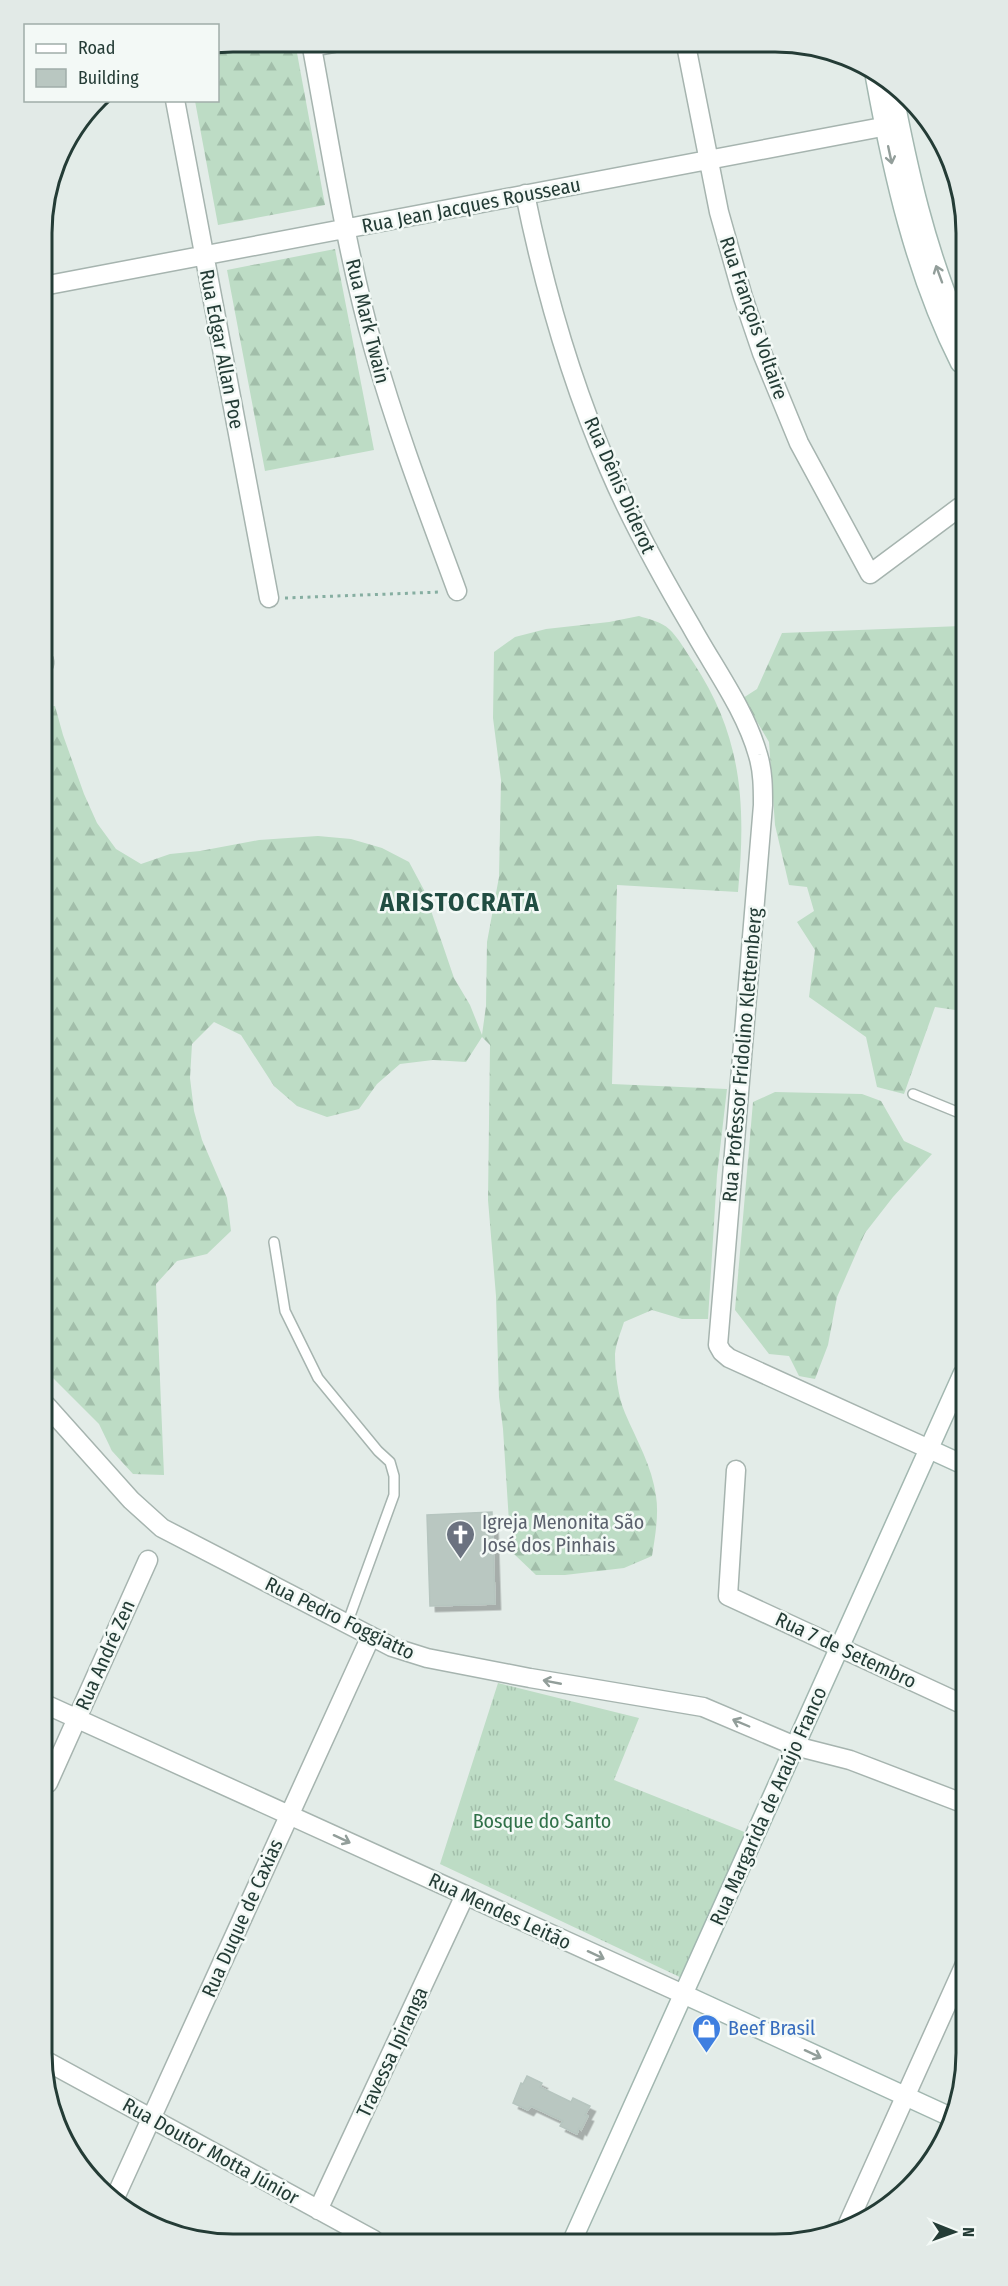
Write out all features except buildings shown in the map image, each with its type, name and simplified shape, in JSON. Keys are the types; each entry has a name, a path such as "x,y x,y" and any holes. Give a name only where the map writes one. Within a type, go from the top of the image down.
{"street":[{"name":"Rua François Voltaire","path":"687,52 708,160 731,256 777,392 799,443 870,574 956,510"},
{"name":"Rua Mark Twain","path":"312,53 363,307 390,404 458,591"},
{"path":"878,85 954,323"},
{"path":"892,96 892,125"},
{"name":"Rua Edgar Allan Poe","path":"175,102 269,598"},
{"name":"Rua Jean Jacques Rousseau","path":"53,284 892,125"},
{"name":"Rua Dênis Diderot","path":"525,194 549,292 570,362 609,469 670,590 749,730 759,757"},
{"name":"Rua Professor Fridolino Klettemberg","path":"759,757 763,805 718,1346 729,1358 929,1449"},
{"name":"Rua Margarida de Araújo Franco","path":"575,2234 955,1390"},
{"name":"Rua Pedro Foggiatto","path":"52,1412 131,1500 162,1528 392,1647 427,1658 571,1686 703,1707 795,1746 850,1760 955,1800"},
{"path":"929,1449 955,1461"},
{"name":"Rua 7 de Setembro","path":"736,1470 728,1596 955,1701"},
{"name":"Rua André Zen","path":"52,1773 148,1560"},
{"name":"Rua Duque de Caxias","path":"118,2192 371,1636"},
{"name":"Rua Mendes Leitão","path":"52,1707 945,2114"},
{"name":"Travessa Ipiranga","path":"318,2210 465,1895"},
{"path":"851,2216 955,1986"},
{"name":"Rua Doutor Motta Júnior","path":"53,2065 363,2234"}],"lane":[{"path":"913,1094 956,1111"},
{"path":"274,1242 285,1311 318,1378 378,1451 390,1462 394,1476 394,1495 346,1624"}],"path":[{"path":"269,598 458,591"}],"green space":[{"path":"219,53 297,53 325,205 218,225 195,102 219,102"},
{"path":"335,249 374,450 265,471 227,270"},
{"path":"639,616 663,624 679,640 710,690 722,717 737,773 740,801 738,892 617,885 612,1084 727,1089 717,1175 708,1319 682,1319 652,1310 624,1322 617,1342 615,1361 620,1399 648,1464 656,1496 657,1518 652,1556 624,1568 565,1575 536,1575 514,1554 509,1522 499,1397 496,1296 488,1200 490,1045 482,1037 466,1062 433,1060 400,1064 377,1084 359,1109 327,1117 297,1106 274,1086 241,1035 214,1022 192,1044 190,1078 194,1111 202,1140 227,1198 231,1231 207,1254 177,1261 156,1284 164,1475 133,1474 112,1451 99,1424 52,1377 53,706 55,706 84,794 97,823 116,849 141,864 170,854 259,840 318,836 351,839 382,848 409,862 424,890 454,978 470,1005 482,1035 486,1006 487,942 499,877 501,780 493,718 494,652 515,637 546,629"},
{"path":"956,626 956,1010 935,1007 904,1094 877,1087 866,1037 809,997 815,950 797,922 814,911 807,887 789,885 775,825 769,742 743,698 757,689 782,633"},
{"path":"775,1092 862,1094 881,1101 904,1141 932,1154 893,1197 865,1233 837,1297 828,1345 815,1379 799,1376 789,1356 769,1354 735,1310 753,1102"},
{"name":"Bosque do Santo","path":"498,1683 639,1718 614,1780 747,1833 684,1979 440,1864"}],"place":[{"name":"Igreja Menonita São José dos Pinhais","path":"461,1560"},
{"name":"Beef Brasil","path":"707,2054"}],"district":[{"name":"ARISTOCRATA","path":"460,902"}]}
